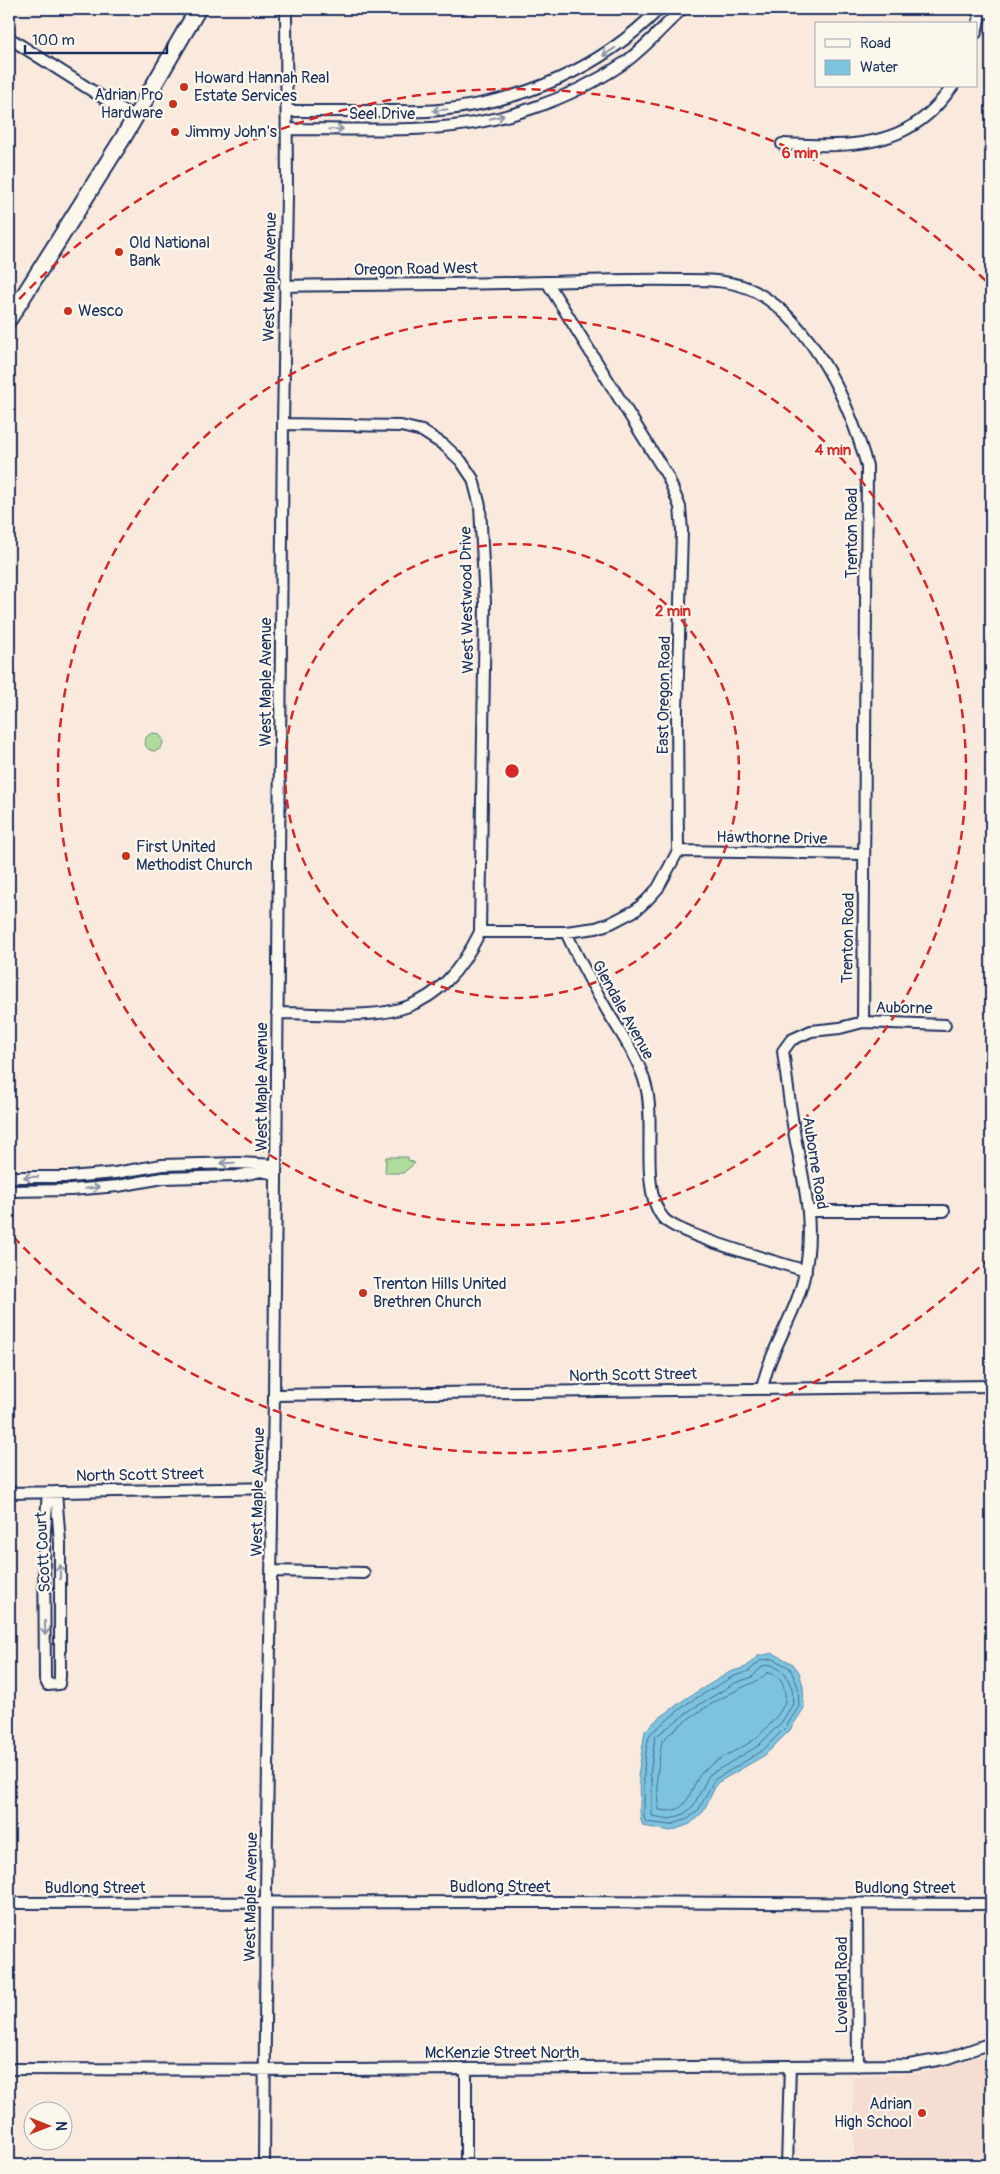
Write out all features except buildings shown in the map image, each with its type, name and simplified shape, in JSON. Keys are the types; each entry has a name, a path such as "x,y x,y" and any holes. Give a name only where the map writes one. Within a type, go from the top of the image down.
{"main road":[{"path":"9,319 135,118 198,9"}],"street":[{"name":"West Maple Avenue","path":"264,2165 287,129 286,9"},
{"name":"Seel Drive","path":"287,111 438,111 505,99 563,78 596,60 633,33 658,9"},
{"name":"Seel Drive","path":"287,129 431,128 477,122 529,109 591,83 625,62 682,9"},
{"path":"978,26 982,11"},
{"path":"633,33 644,45"},
{"path":"9,38 135,118"},
{"path":"782,144 832,147 854,146 873,141 910,128 927,115 951,88"},
{"path":"472,105 477,122"},
{"name":"Trenton Road","path":"547,282 630,279 708,280 754,290 773,303 802,333 817,353 837,388 858,434 868,466 863,1022"},
{"name":"Oregon Road West","path":"285,286 547,282"},
{"name":"East Oregon Road","path":"480,932 566,932 596,928 636,910 658,888 678,851 677,709 682,531 680,507 668,477 547,282"},
{"name":"West Westwood Drive","path":"283,424 401,426 422,431 444,445 461,461 473,479 480,506 484,603 480,932"},
{"name":"Hawthorne Drive","path":"678,851 864,854"},
{"path":"277,1013 381,1013 410,1007 428,999 443,986 470,952 480,932"},
{"name":"Glendale Avenue","path":"566,932 578,959 631,1049 646,1086 651,1119 651,1190 655,1205 664,1219 680,1229 704,1238 806,1271"},
{"name":"Auborne","path":"863,1022 945,1024"},
{"name":"Auborne Road","path":"762,1389 765,1371 794,1309 806,1271 808,1242 808,1211 783,1051 791,1040 811,1031 840,1028 863,1022"},
{"path":"9,1177 70,1177 162,1166 238,1163 276,1170"},
{"path":"162,1166 163,1178"},
{"path":"9,1191 71,1190 118,1186 163,1178 237,1176 276,1170"},
{"path":"70,1177 71,1190"},
{"path":"808,1211 944,1211"},
{"name":"North Scott Street","path":"274,1395 991,1386"},
{"name":"North Scott Street","path":"9,1493 273,1488"},
{"name":"Scott Court","path":"52,1492 56,1504 60,1543 60,1677 58,1684 48,1685 45,1679 44,1543 52,1492"},
{"path":"272,1571 364,1574"},
{"name":"Scott Court","path":"44,1610 60,1610"},
{"name":"Budlong Street","path":"9,1903 991,1904"},
{"name":"Loveland Road","path":"857,1903 858,2066"},
{"name":"McKenzie Street North","path":"9,2069 264,2070 909,2065 927,2063 959,2055 991,2043"},
{"path":"788,2165 790,2066"},
{"path":"466,2068 466,2165"}],"shaded area":[{"name":"Adrian High School","path":"991,2053 991,2165 852,2165 854,2151 853,2076 923,2073"}],"green space":[{"path":"154,733 160,736 163,742 160,748 154,751 148,748 145,742 148,736"},
{"path":"386,1157 408,1157 408,1160 415,1163 403,1173 385,1173"}],"water":[{"path":"773,1653 793,1664 799,1672 803,1686 804,1708 790,1730 765,1755 717,1783 703,1812 690,1824 671,1831 643,1826 640,1814 640,1782 638,1776 645,1731 685,1699 730,1672 746,1667 758,1656"}],"place":[{"name":"Howard Hannah Real Estate Services","path":"184,87"},
{"name":"Adrian Pro Hardware","path":"173,104"},
{"name":"Jimmy John's","path":"175,132"},
{"name":"Old National Bank","path":"119,252"},
{"name":"Wesco","path":"68,311"},
{"name":"First United Methodist Church","path":"126,856"},
{"name":"Trenton Hills United Brethren Church","path":"363,1293"},
{"name":"Adrian High School","path":"922,2113"}]}
